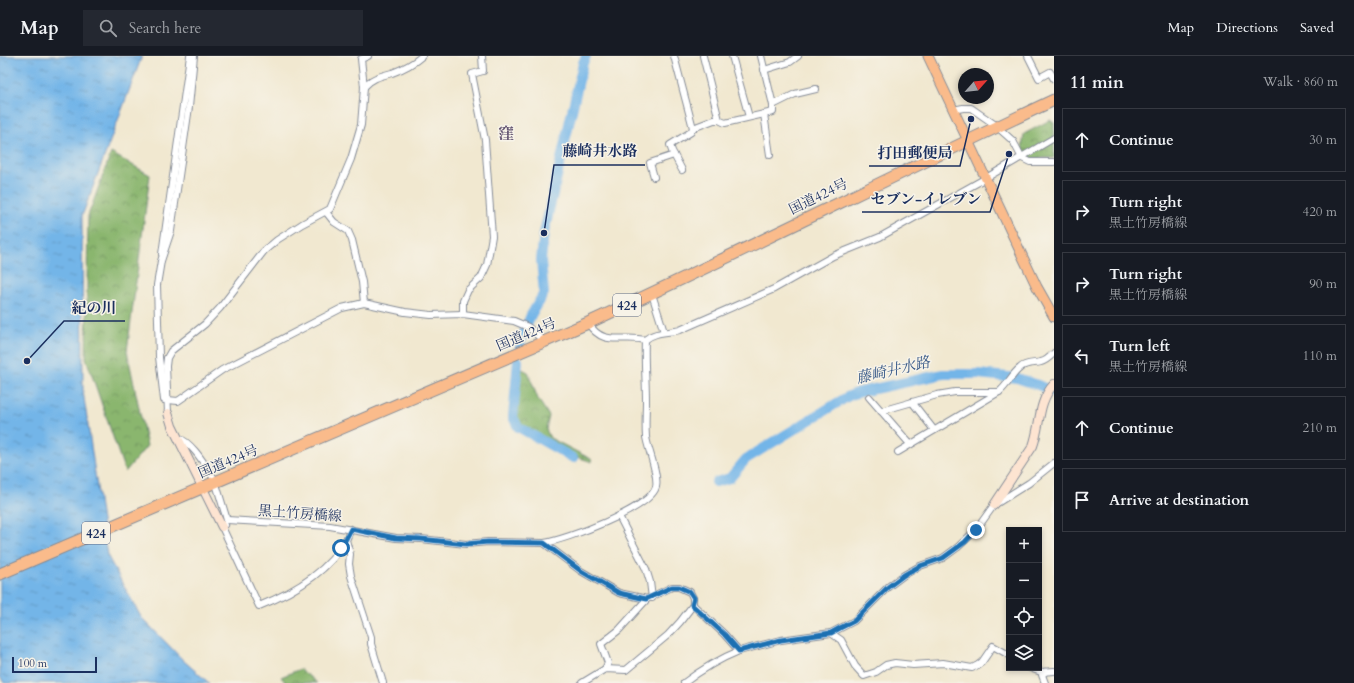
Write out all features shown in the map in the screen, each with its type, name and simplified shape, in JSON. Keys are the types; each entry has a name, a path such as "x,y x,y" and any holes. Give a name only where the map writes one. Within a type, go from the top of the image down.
{"highway":[{"name":"国道424号","path":"0,574 588,323 652,294 968,140 1054,100"}],"main road":[{"path":"931,58 953,110 1047,307 1054,317"}],"street":[{"path":"190,56 157,285 159,357 165,404 197,490 224,524"},
{"path":"161,261 171,231 189,107 194,56"},
{"path":"168,413 166,362 171,351 205,324 220,308 264,251 276,240 330,209 353,152 361,125 364,87 361,59 368,56"},
{"path":"364,87 376,77 414,63 422,56"},
{"path":"463,314 463,301 468,290 481,278 487,265 492,236 485,140 472,74 483,71 482,56"},
{"path":"674,56 693,128"},
{"path":"703,56 719,120"},
{"path":"732,56 749,117"},
{"path":"682,170 670,145 691,132 693,128 714,120 719,120 725,123 773,112 774,106 761,56"},
{"path":"764,70 790,62 798,56"},
{"path":"1028,56 1038,78 1050,72 1054,79"},
{"path":"774,106 795,94 816,89"},
{"path":"953,110 971,108 998,127 1013,141 1022,158 1030,162 1054,162"},
{"path":"764,114 770,155"},
{"path":"588,323 594,332 608,339 640,338 645,340 648,337 664,332 670,333 680,330 774,289 834,256 880,237 1022,158 1054,138"},
{"path":"654,177 650,163 674,156"},
{"path":"326,212 334,222 348,231 352,240 362,282 364,303"},
{"path":"652,294 664,332"},
{"path":"168,400 178,401 222,370 342,308 364,303 404,312 431,315 463,314 514,321 526,326 545,342"},
{"name":"黒土竹房橋線","path":"224,524 330,526 396,538 466,544 488,542 544,543 552,542 580,532 619,516 648,498 656,488 656,479 646,437 645,340"},
{"path":"898,452 999,392 1007,385 1020,368 1026,364 1047,360 1054,353"},
{"path":"684,683 700,670 728,655 739,651 781,640 831,633 854,621 888,587 904,575 920,566 943,558 958,547 976,530 1033,446 1036,437 1039,413 1052,386"},
{"path":"881,411 937,395 955,392 999,392"},
{"path":"869,397 910,444"},
{"path":"912,402 934,430"},
{"path":"178,438 194,451 213,477"},
{"path":"994,504 1029,483 1054,463"},
{"path":"217,488 224,524 259,606 285,594 316,574 341,548 351,529"},
{"path":"619,516 646,569 650,582 649,598"},
{"path":"346,540 350,554 349,564 351,576 371,637 383,683"},
{"path":"544,543 581,571 619,593 649,598"},
{"path":"582,683 605,669 608,663 600,644 619,630 649,598 672,587 679,587 690,592 694,598 692,605 680,622 668,635 626,670 605,669"},
{"path":"692,605 724,634 739,651"},
{"path":"831,633 842,640 855,666 864,676 867,683"},
{"path":"864,676 879,670 886,665 895,663 913,665 948,663 972,668 982,662 993,646 1006,653"},
{"path":"1038,671 1054,671"},
{"path":"1045,672 1042,675 1045,683"}],"green space":[{"path":"1050,120 1054,123 1054,158 1029,158 1022,149 1024,134"},
{"path":"111,153 150,175 127,351 147,446 125,472 86,358 88,216"},
{"path":"520,368 528,372 538,399 549,416 546,429 550,438 591,459 592,462 574,456 522,426 516,418 515,412"},
{"path":"300,669 317,683 286,683 281,677"}],"water":[{"path":"0,56 142,56 82,216 83,391 107,555 141,617 184,661 209,683 4,683 0,677"}],"waterway":[{"name":"藤崎井水路","path":"520,347 521,338 531,315 544,293 541,260 544,233 583,63 586,56"},
{"name":"藤崎井水路","path":"518,361 513,417 518,427 573,458"},
{"name":"藤崎井水路","path":"716,482 730,478 746,459 847,397 856,393 943,374 978,374 1017,378 1054,392"}],"place":[{"name":"打田郵便局","path":"971,119"},
{"name":"セブン-イレブン","path":"1009,154"},
{"name":"藤崎井水路","path":"544,233"},
{"name":"紀の川","path":"27,361"}],"district":[{"name":"窪","path":"506,133"}],"route":[{"path":"341,548 351,529 396,538 466,544 488,542 544,543 581,571 619,593 646,599 652,598 672,587 679,587 690,592 694,598 692,605 724,634 739,651 781,640 831,633 854,621 888,587 904,575 920,566 943,558 965,542 976,530"}]}
